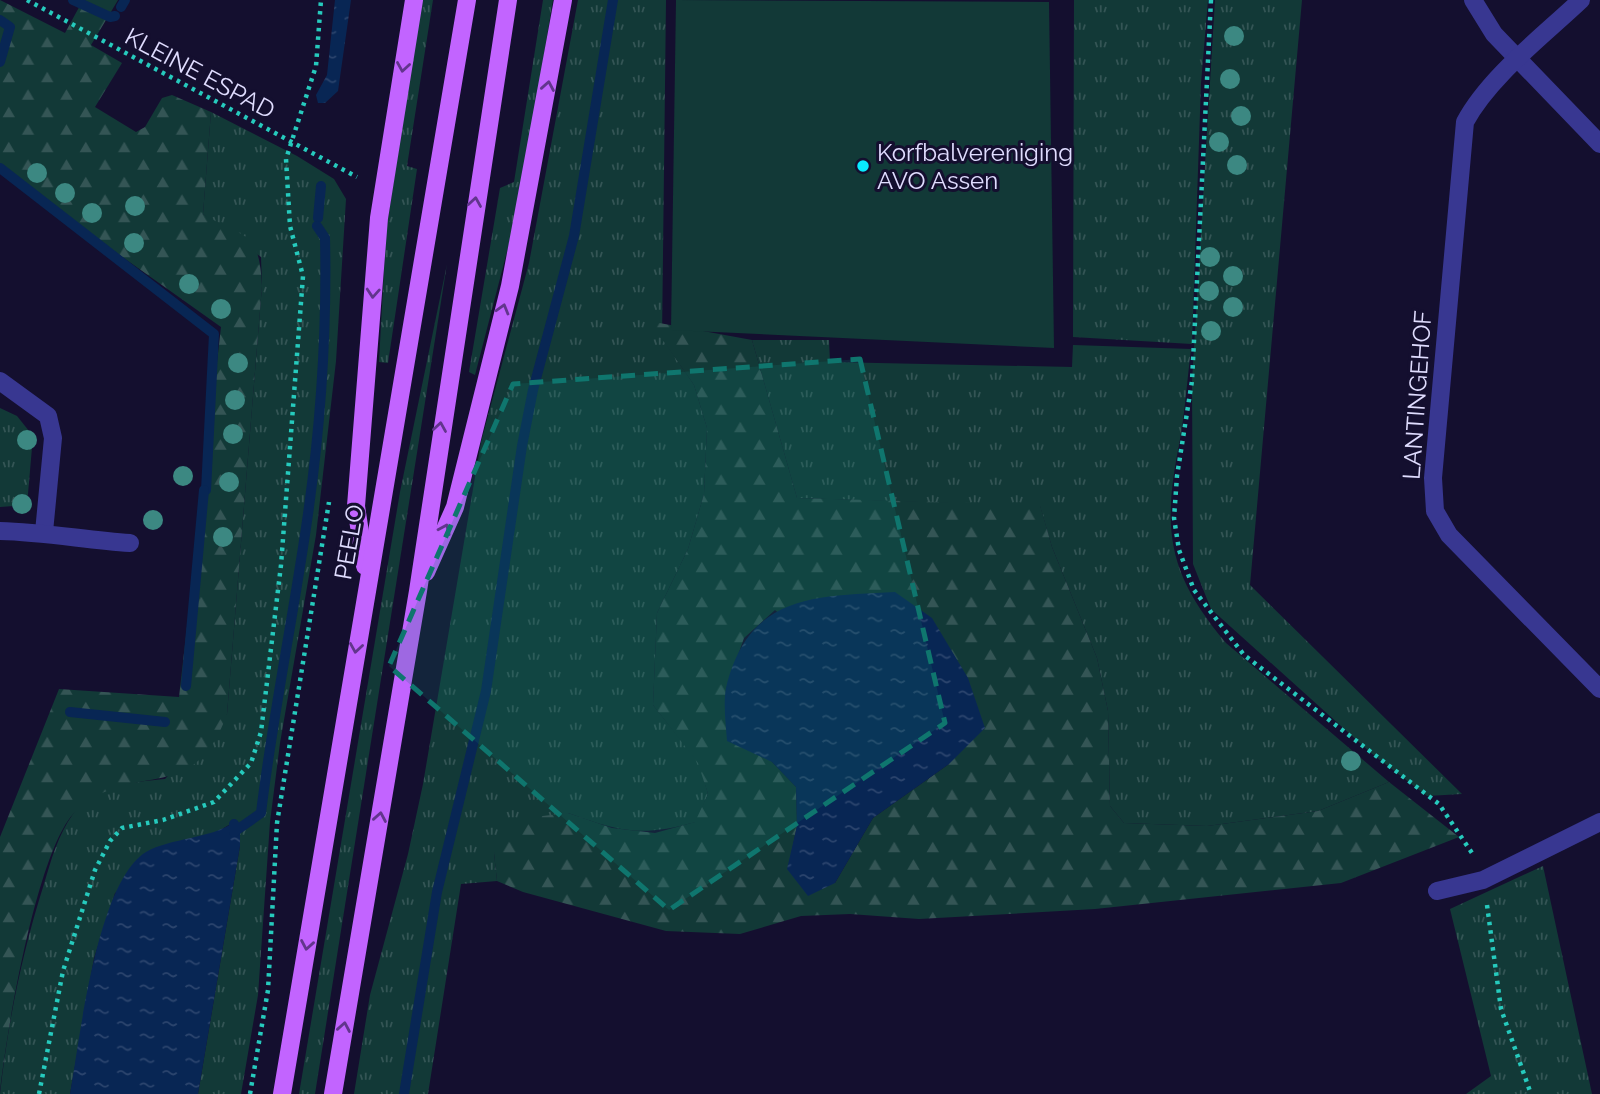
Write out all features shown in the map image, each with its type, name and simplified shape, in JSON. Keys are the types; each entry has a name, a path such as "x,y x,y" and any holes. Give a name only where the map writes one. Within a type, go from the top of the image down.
{"main road":[{"path":"367,580 356,506 378,230 414,0"},
{"name":"PEELO","path":"282,1094 467,0"},
{"path":"333,1094 418,591 508,0"},
{"path":"418,591 455,507 510,286 563,0"}],"street":[{"path":"1473,0 1489,28 1600,144"},
{"name":"LANTINGEHOF","path":"1581,0 1475,104 1465,122 1433,478 1435,511 1449,535 1600,689"},
{"path":"0,381 48,416 53,438 44,532"},
{"path":"0,531 44,532 77,539 130,543"},
{"path":"1437,891 1483,880 1600,821"}],"path":[{"name":"KLEINE ESPAD","path":"27,0 357,177"},
{"path":"39,1094 63,971 95,870 110,841 122,828 163,820 214,802 251,763 261,732 281,565 303,276 290,226 286,159 316,66 321,0"},
{"path":"1211,0 1192,381 1177,476 1174,518 1179,550 1194,590 1220,628 1244,655 1439,804 1469,845 1483,880 1501,1009 1531,1094"},
{"path":"356,190 359,165"},
{"name":"PEELO","path":"250,1094 268,990 277,823 330,495"}],"highlighted area":[{"path":"860,359 945,723 669,910 389,666 513,384"}],"green space":[{"path":"0,0 65,33 83,0 118,0 91,45 122,63 95,107 136,132 145,127 162,98 172,95 211,112 203,214 248,238 258,254 262,286 227,714 213,743 197,762 180,772 120,786 98,795 76,811 62,831 36,901 16,987 0,1091 0,837 59,689 179,697 221,327 0,170"},
{"path":"421,0 433,0 407,166 417,169 388,363 379,362 386,232"},
{"path":"543,0 553,0 519,205 475,375 469,372 500,188 514,182"},
{"path":"578,0 666,0 662,338 694,385 707,428 704,494 688,549 657,613 653,705 699,763 708,794 696,822 645,831 603,825 568,813 494,853 497,881 461,884 428,1094 354,1094 370,995 408,854 423,784 481,442 529,263"},
{"name":"Korfbalvereniging AVO Assen","path":"676,0 1049,2 1054,348 671,330"},
{"path":"1074,0 1208,0 1201,83 1192,344 1073,337"},
{"path":"1215,0 1302,0 1250,585 1462,794 1427,796 1371,753 1211,609 1193,564 1192,381"},
{"path":"211,112 297,156 334,179 346,199 336,361 316,535 280,743 270,822 258,995 241,1094 198,1094 240,846 240,829 232,823 115,893 94,958 70,1094 0,1094 7,1041 29,936 52,857 68,822 82,804 103,791 127,784 165,779 227,714 262,286 261,257 203,214"},
{"path":"447,264 315,1094 299,1094 400,492"},
{"path":"643,320 752,340 797,498 1040,505 1052,547 1097,658 1108,711 1110,806 1124,823 1207,826 1318,811 1389,782 1459,837 1341,883 1095,909 919,919 850,914 801,916 740,934 666,931 523,892 497,881 494,853 509,820 568,813 612,828 655,833 695,822 708,794 698,763 653,705 657,613 688,549 704,494 707,428 694,385 662,339","holes":["775,610 949,764 873,818 835,883 788,869 797,826 796,787 772,762 726,689 744,638"]},
{"path":"752,340 829,340 830,362 1072,367 1073,345 1191,349 1171,503 1174,550 1181,573 1192,595 1226,643 1389,782 1318,811 1207,826 1124,823 1110,806 1108,711 1097,658 1052,547 1040,506 797,498"},
{"path":"0,408 17,416 33,436 27,505 0,507"},
{"path":"1543,866 1592,1094 1466,1094 1491,1076 1450,909"}],"water":[{"path":"335,0 351,0 338,91 325,103 318,103 316,95 327,75"},
{"path":"895,592 932,618 968,678 985,728 949,764 873,818 835,883 808,896 787,869 797,826 796,787 772,762 727,741 726,688 736,657 750,634 768,617 789,606 812,599"},
{"path":"232,823 240,829 240,846 198,1094 70,1094 93,963 115,895 129,869 146,852 156,847 214,832"}],"waterway":[{"path":"73,0 110,17 115,16"},
{"path":"121,7 125,0"},
{"path":"404,1094 437,892 486,691 522,446 533,390 574,236 613,0"},
{"path":"0,20 10,27 0,62"},
{"path":"0,168 214,334 206,490"},
{"path":"318,218 321,186"},
{"path":"234,824 234,832 261,813 308,514 320,410 324,342 325,238 317,226"},
{"path":"186,686 204,490"},
{"path":"70,712 165,722"}],"place":[{"name":"Korfbalvereniging AVO Assen","path":"863,166"}]}
